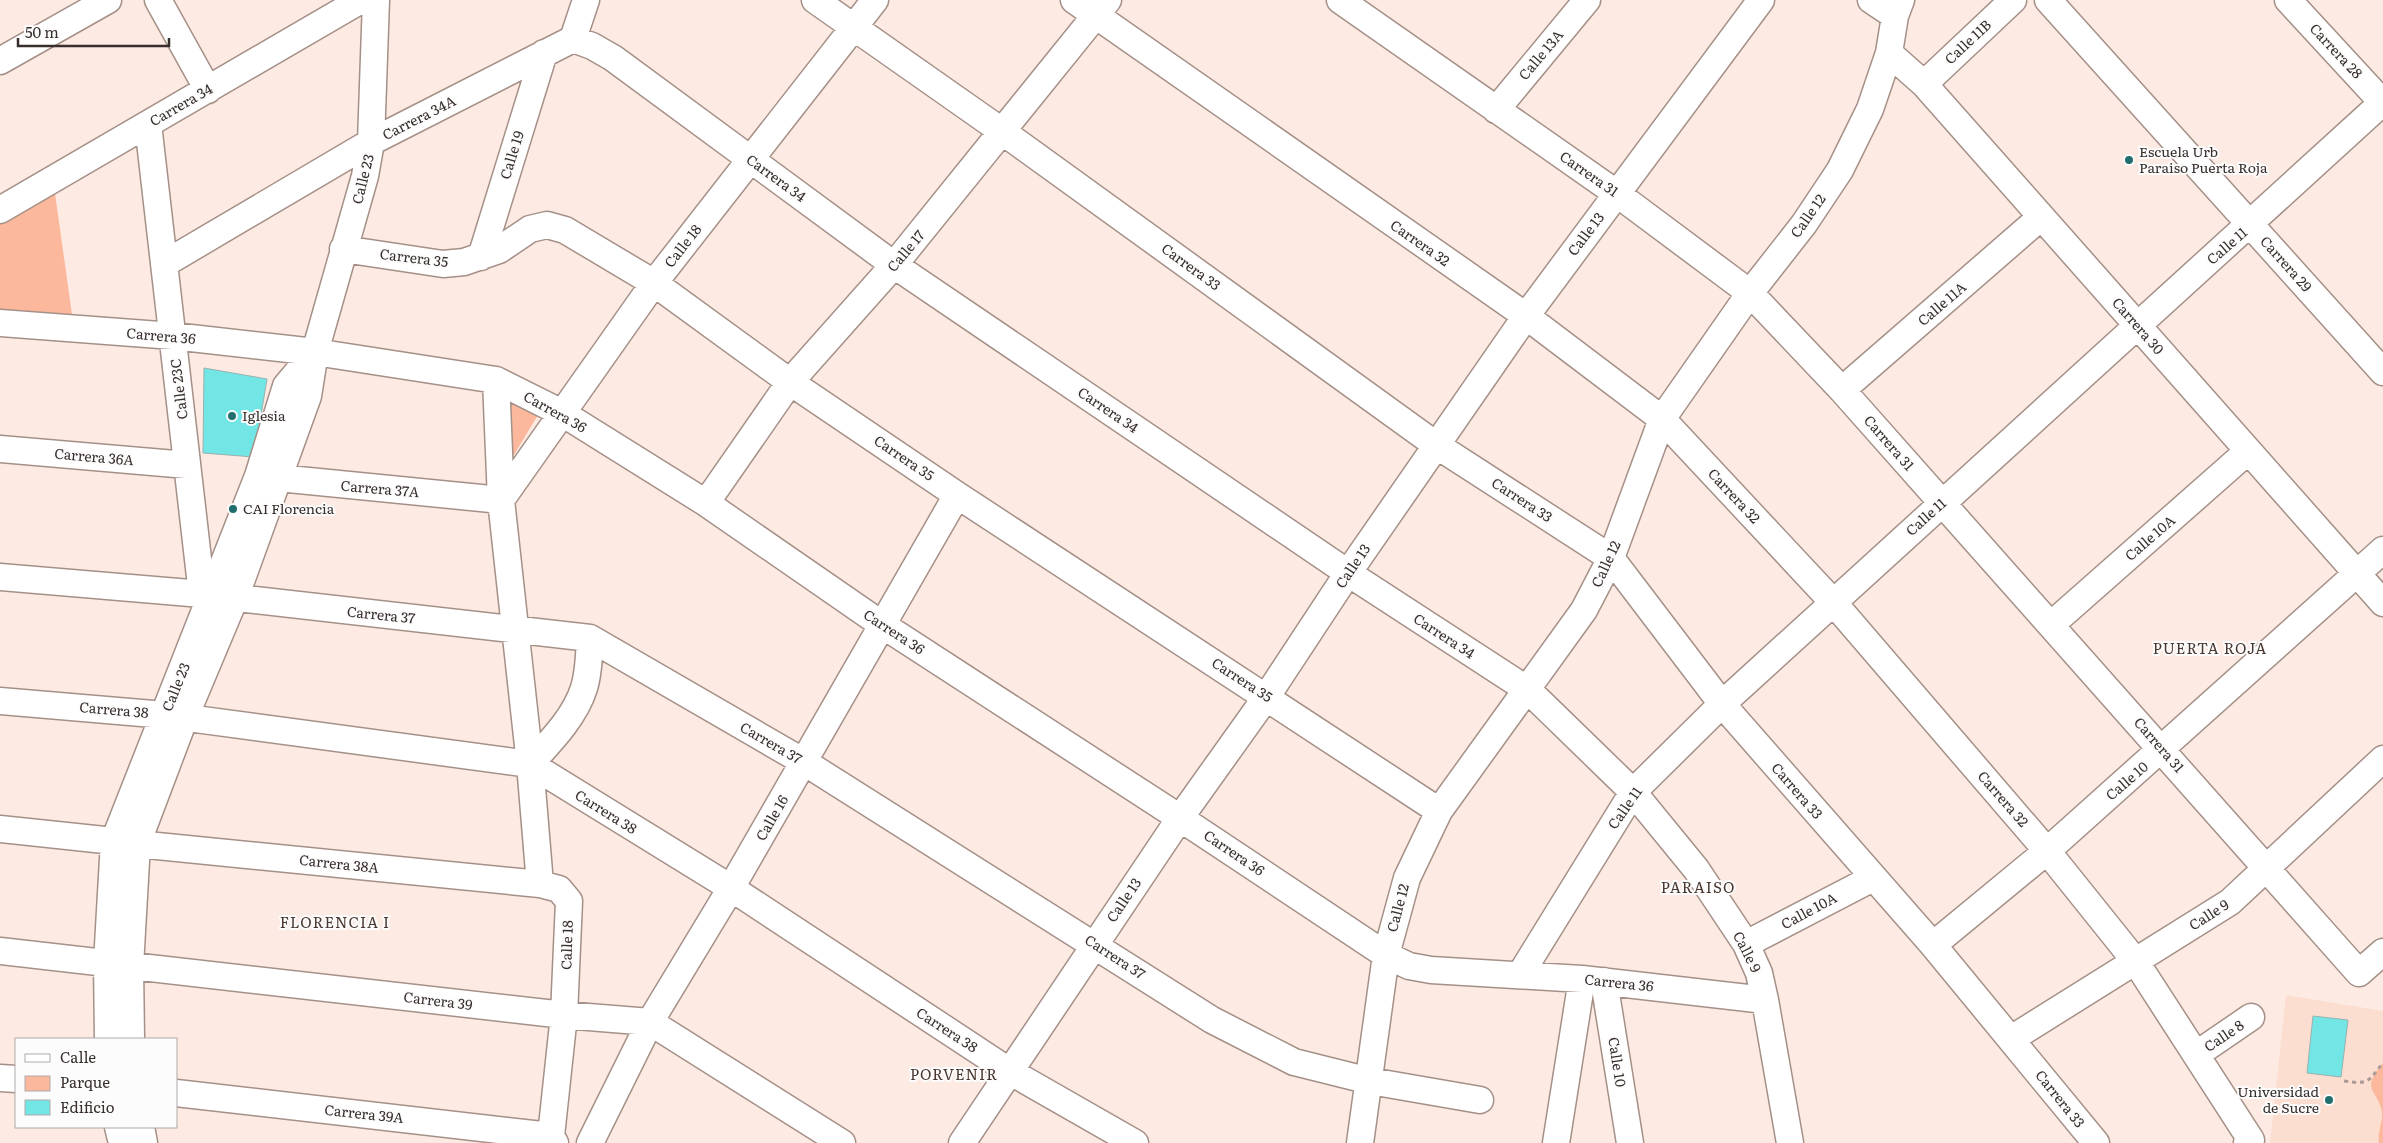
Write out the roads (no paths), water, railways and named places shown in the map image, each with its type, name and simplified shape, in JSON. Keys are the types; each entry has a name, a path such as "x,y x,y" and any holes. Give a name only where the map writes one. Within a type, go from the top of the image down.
{"street":[{"path":"0,61 108,0"},
{"path":"158,0 208,90"},
{"name":"Carrera 34","path":"0,210 361,0"},
{"name":"Calle 23","path":"108,1038 119,965 126,842 175,716 217,596 268,478 286,386 315,352 365,176 371,142 376,0"},
{"path":"573,39 586,0"},
{"name":"Carrera 33","path":"815,0 1003,132 1436,445 1611,558 1722,704 1933,946 2096,1143"},
{"name":"Calle 18","path":"502,500 654,283 752,160 875,0"},
{"name":"Carrera 32","path":"1074,0 1102,8 1526,316 1662,419 1833,602 2047,851 2136,962 2196,1054 2249,1142"},
{"name":"Carrera 31","path":"1340,0 1616,194 1750,293 1842,390 2052,624 2359,973 2383,952"},
{"name":"Calle 13A","path":"1496,110 1587,0"},
{"name":"Calle 13","path":"962,1143 1094,944 1180,818 1267,696 1348,573 1526,316 1761,0"},
{"path":"1871,0 1898,8"},
{"name":"Calle 11B","path":"1924,84 2013,0"},
{"name":"Carrera 29","path":"2048,0 2383,372"},
{"name":"Carrera 28","path":"2288,0 2383,103"},
{"name":"Calle 17","path":"706,503 790,382 894,265 1102,8"},
{"name":"Calle 12","path":"1360,1143 1386,955 1407,878 1439,811 1584,610 1611,558 1662,419 1750,293 1804,224 1840,170 1870,109 1889,53 1898,8"},
{"name":"Carrera 34","path":"573,39 592,46 613,58 894,265 1348,573 1528,690 1633,792"},
{"name":"Carrera 34A","path":"164,264 371,142 573,39"},
{"name":"Carrera 30","path":"1889,53 1924,84 2383,603"},
{"name":"Calle 19","path":"481,257 544,54"},
{"name":"Calle 11","path":"1520,975 1633,792 1722,704 1833,602 2137,324 2251,225 2383,103"},
{"name":"Calle 23C","path":"148,124 188,466 217,596"},
{"name":"Calle 11A","path":"1842,390 2041,217"},
{"name":"Carrera 35","path":"343,248 443,264 464,262 499,250 530,229 547,225 565,230 654,283 790,382 1439,811"},
{"name":"Carrera 36","path":"0,323 173,336 315,352 496,380 562,413 706,503 881,624 1180,818 1386,955 1409,966 1431,970 1593,980 1765,1000"},
{"path":"496,380 502,500 530,764 540,884"},
{"name":"Carrera 36A","path":"0,449 188,466"},
{"name":"Calle 10A","path":"2052,624 2248,452"},
{"name":"Carrera 37A","path":"268,478 502,500"},
{"name":"Calle 16","path":"590,1143 650,1022 731,888 957,494"},
{"name":"Calle 10","path":"1933,946 2047,851 2163,750 2383,550"},
{"name":"Carrera 37","path":"0,576 217,596 590,638 804,762 1212,1020 1294,1062 1370,1080 1480,1100"},
{"path":"530,764 554,738 577,704 584,688 590,638"},
{"name":"Carrera 38","path":"0,701 175,716 530,764 731,888 1009,1071 1135,1143"},
{"name":"Calle 9","path":"2011,1039 2230,902 2383,759"},
{"name":"Calle 9","path":"1633,792 1696,869 1746,944 1759,973 1790,1143"},
{"name":"Carrera 38A","path":"0,829 540,884"},
{"name":"Calle 10A","path":"1746,944 1872,878"},
{"name":"Calle 18","path":"540,884 559,889 569,901 564,1016 553,1139"},
{"name":"Carrera 39","path":"0,951 564,1016 650,1022 842,1143"},
{"name":"Calle 23","path":"119,965 131,1038"},
{"path":"1556,1143 1593,980"},
{"name":"Calle 10","path":"1593,980 1630,1143"},
{"name":"Calle 8","path":"2196,1054 2252,1018"},
{"path":"0,1078 15,1079"},
{"name":"Carrera 39A","path":"178,1093 553,1139"},
{"path":"118,1128 122,1143"},
{"path":"140,1128 144,1143"}],"place":[{"name":"Escuela Urb Paraiso Puerta Roja","path":"2129,160"},
{"name":"Iglesia","path":"232,416"},
{"name":"CAI Florencia","path":"233,509"},
{"name":"Universidad de Sucre","path":"2329,1100"}],"district":[{"name":"PUERTA ROJA","path":"2210,649"},
{"name":"PARAISO","path":"1698,888"},
{"name":"FLORENCIA I","path":"335,923"},
{"name":"PORVENIR","path":"954,1075"}]}
